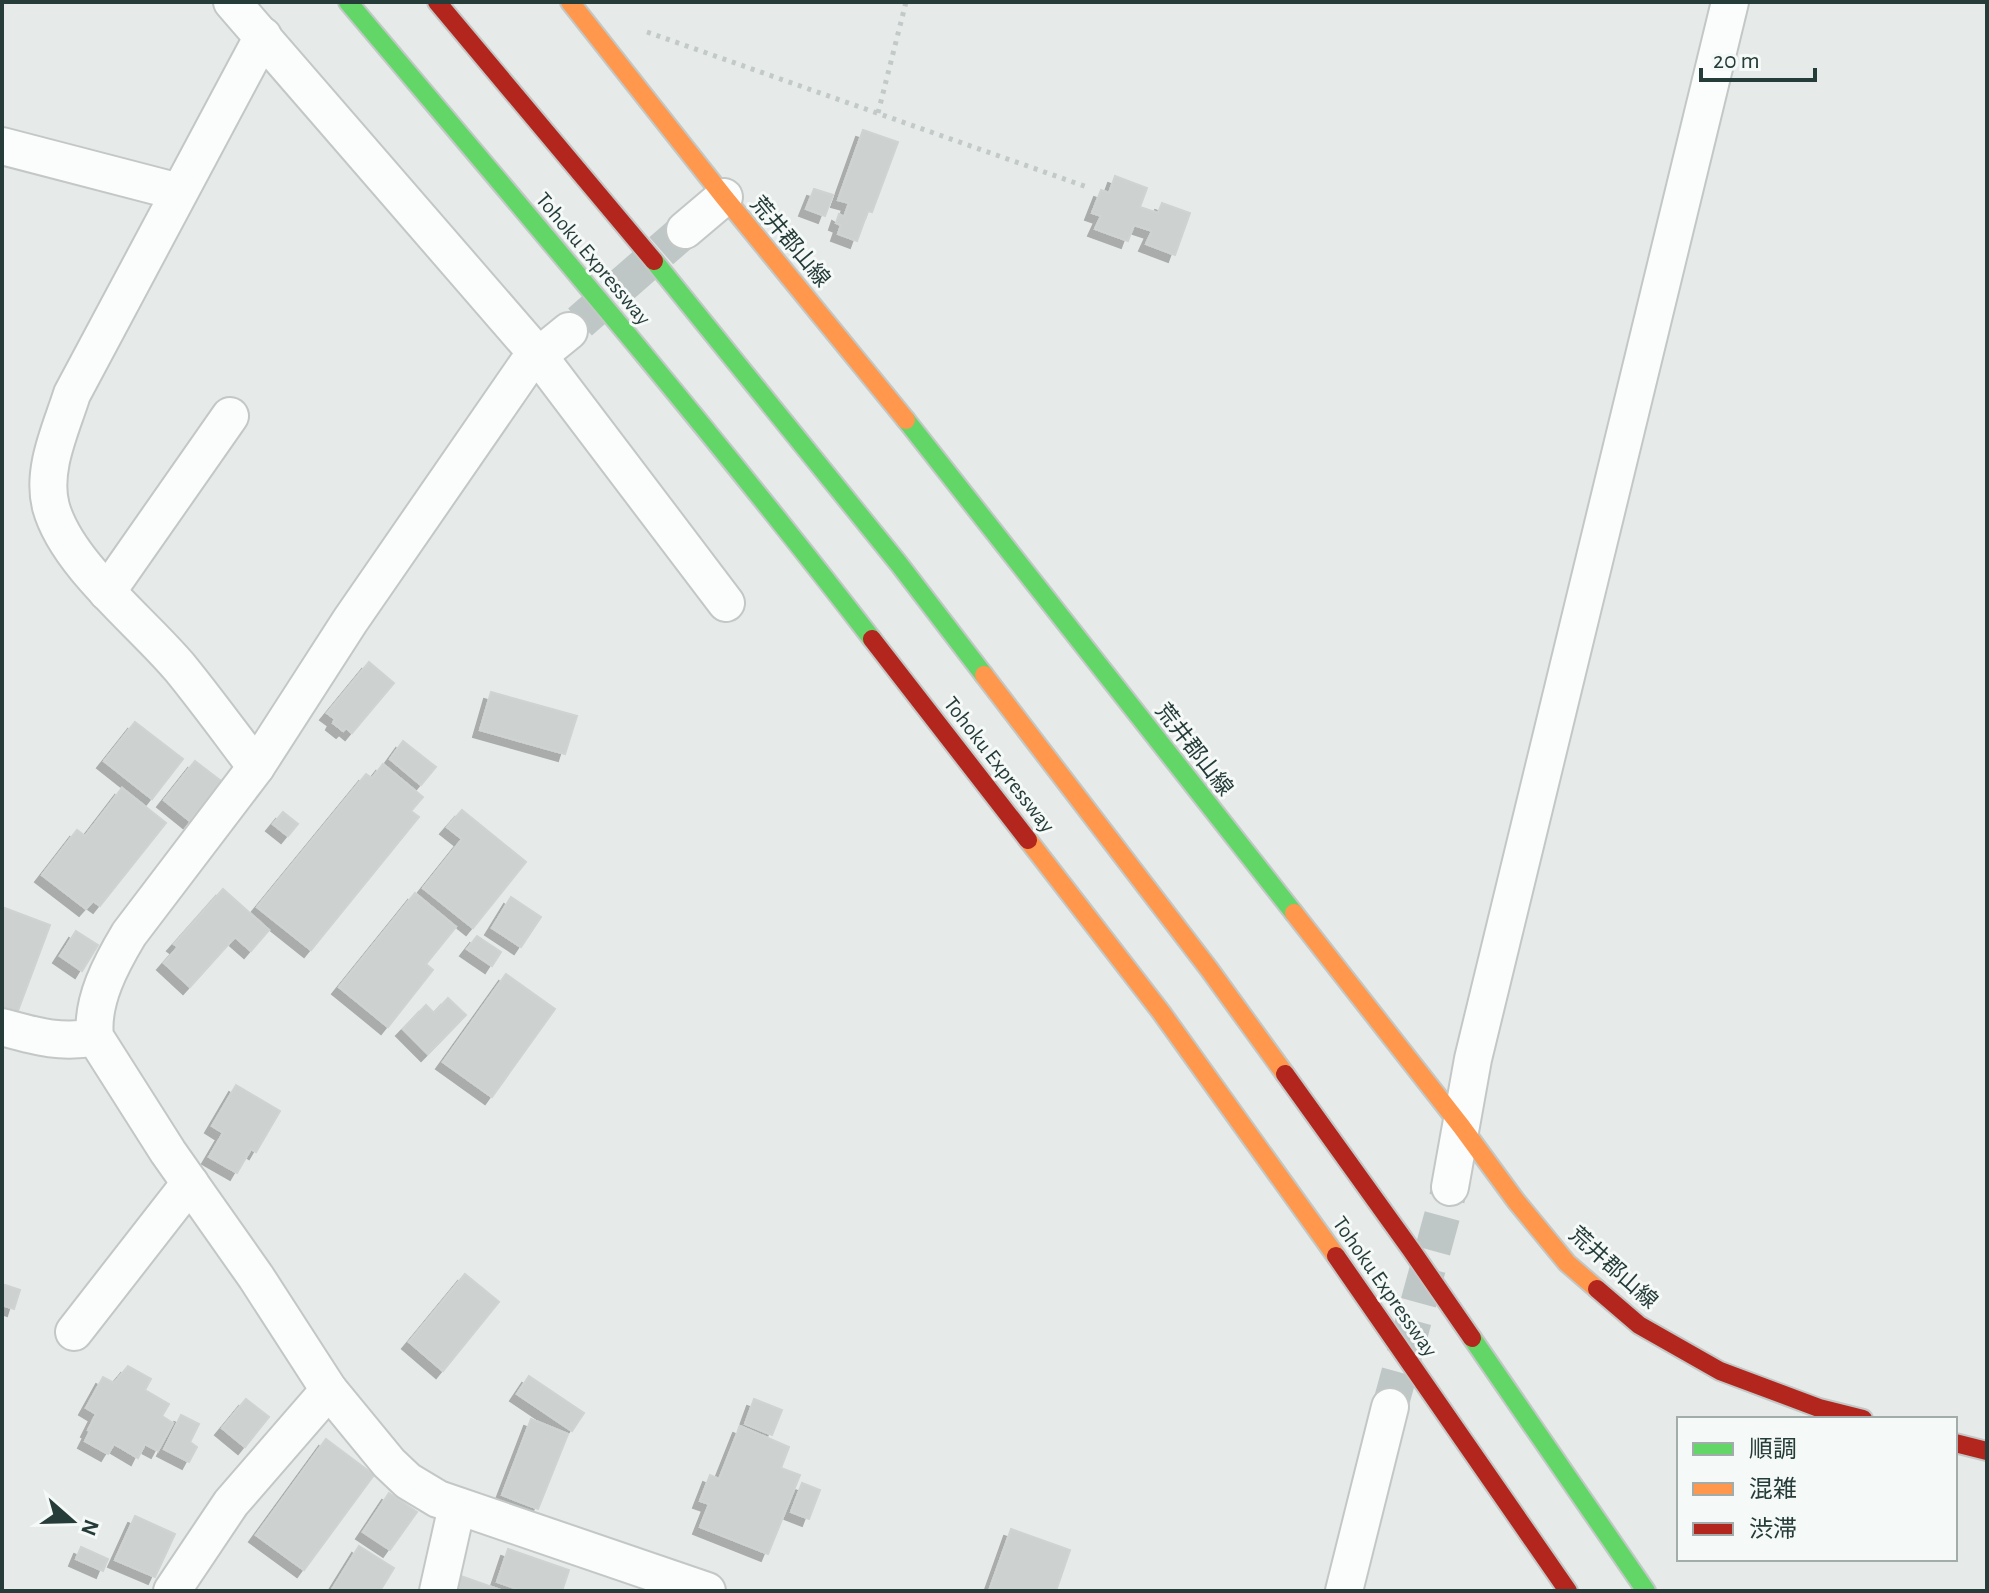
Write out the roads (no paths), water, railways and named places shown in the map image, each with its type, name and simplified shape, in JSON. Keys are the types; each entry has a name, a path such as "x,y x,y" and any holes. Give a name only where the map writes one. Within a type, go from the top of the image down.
{"main road":[{"name":"Tohoku Expressway","path":"348,2 822,574 1151,999 1387,1328 1568,1591"},
{"name":"Tohoku Expressway","path":"437,2 634,236 899,564 1209,969 1412,1251 1646,1591"},
{"name":"荒井郡山線","path":"570,2 724,197 863,365 1567,1263 1639,1325 1720,1371 1819,1408 1855,1417"},
{"path":"1957,1444 1987,1451"}],"street":[{"path":"232,2 538,355 726,603"},
{"path":"1450,1187 1477,1043 1730,2"},
{"path":"256,767 180,668 107,592 75,553 58,525 48,490 54,449 72,394 263,36"},
{"path":"2,146 179,192"},
{"path":"685,230 724,197"},
{"path":"569,331 526,366 359,608 256,767 129,934 113,960 103,986 96,1015 95,1037 168,1152 256,1277 329,1390 389,1463 408,1481 457,1506 707,1591"},
{"path":"107,592 230,416"},
{"path":"2,1027 64,1041 95,1037"},
{"path":"74,1332 190,1183"},
{"path":"176,1590 231,1503 329,1390"},
{"path":"1344,1591 1390,1407"},
{"path":"438,1591 457,1506"}],"tunnel":[{"path":"580,322 685,230"},
{"path":"1390,1407 1450,1187"}]}
